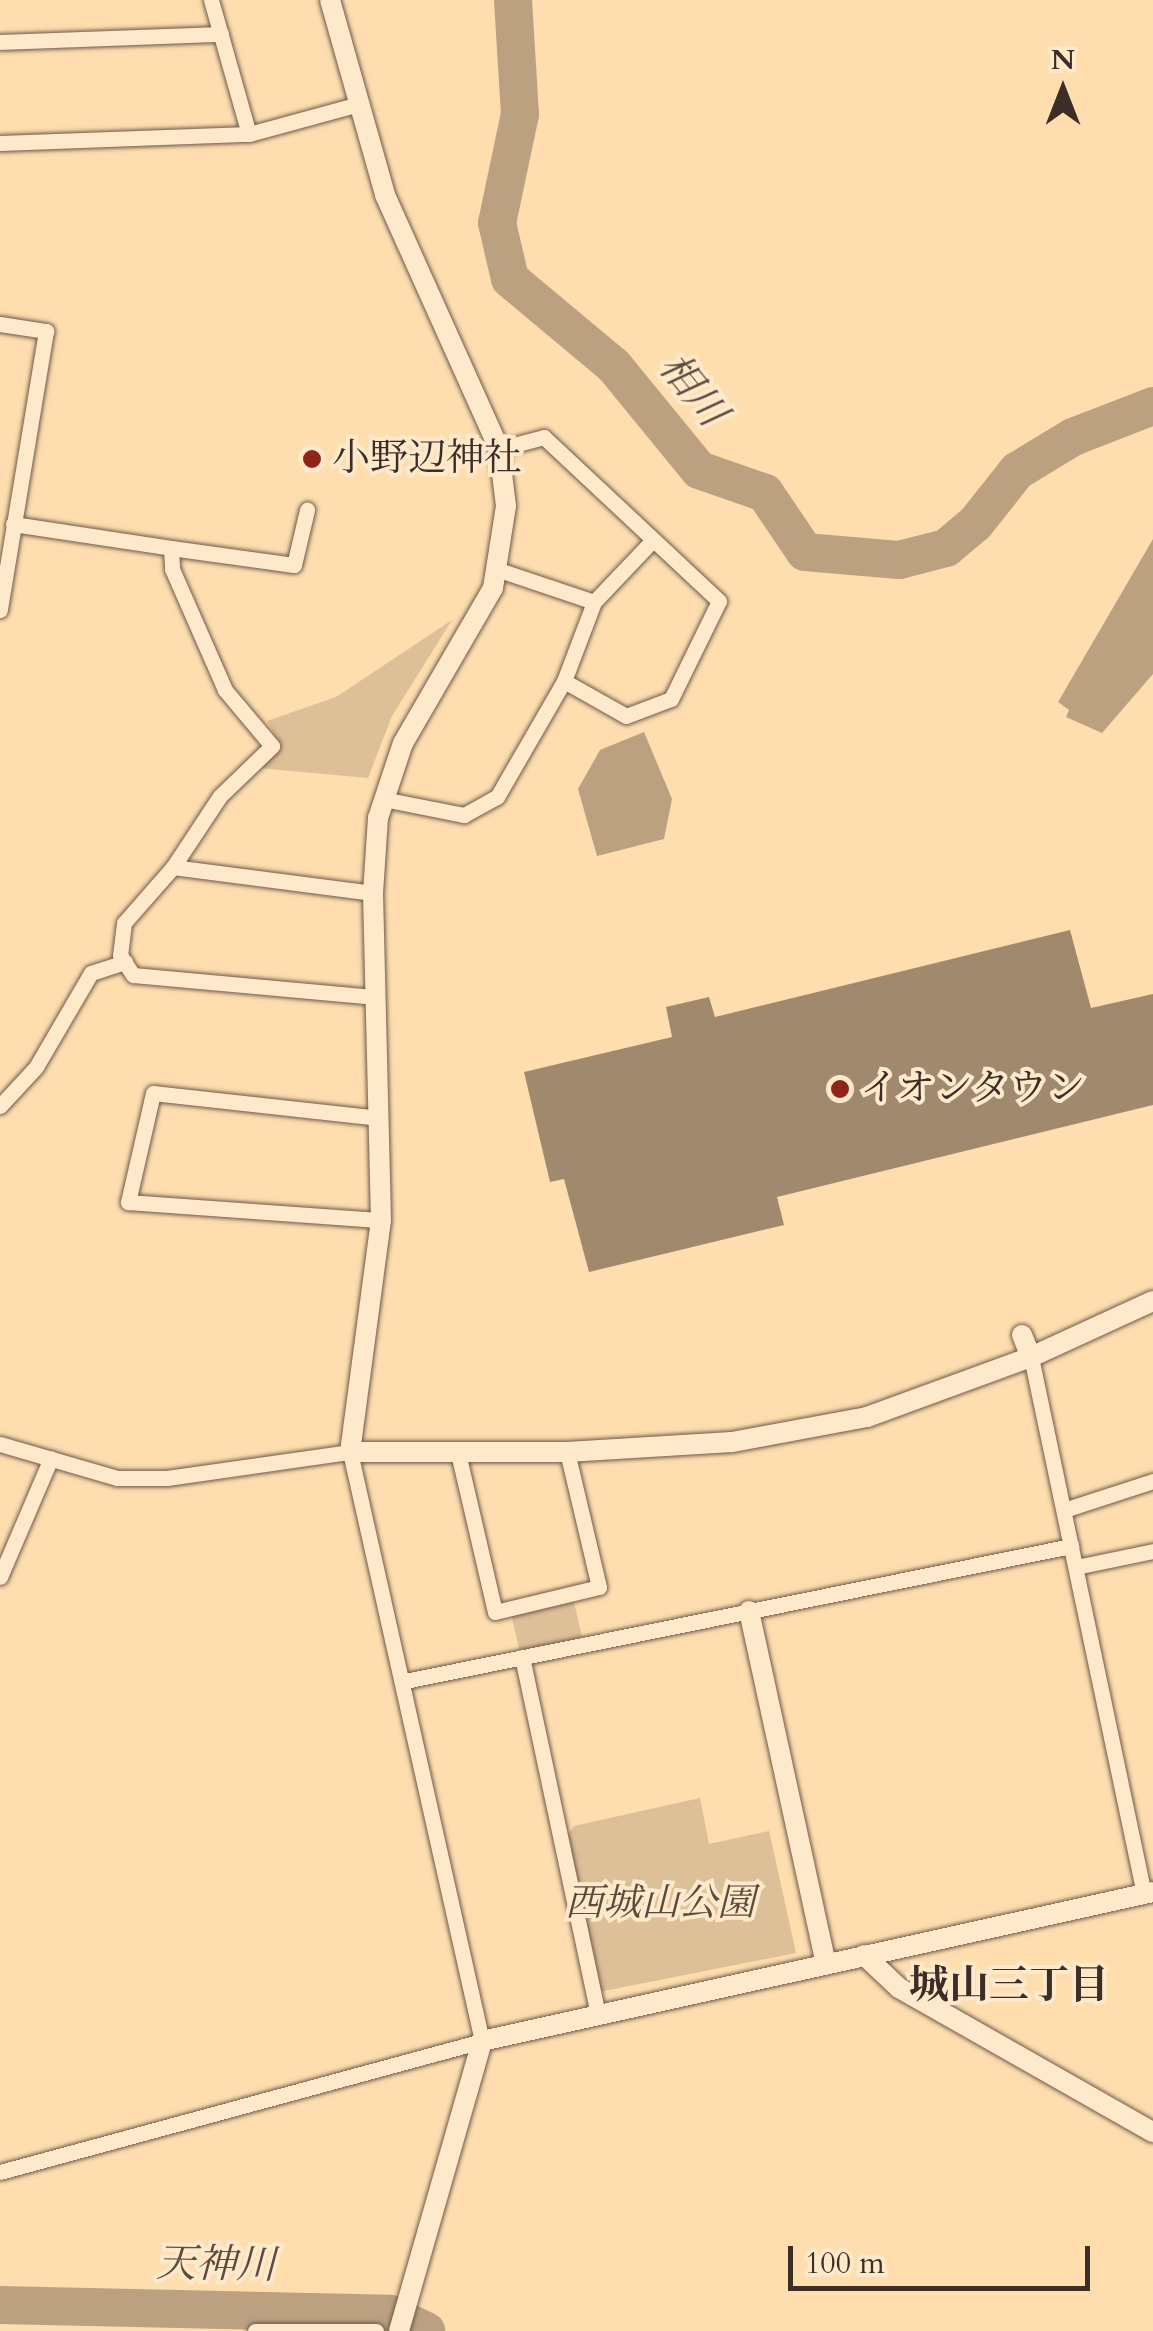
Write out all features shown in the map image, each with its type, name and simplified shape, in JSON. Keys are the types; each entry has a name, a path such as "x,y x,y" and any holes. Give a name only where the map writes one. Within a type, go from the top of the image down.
{"street":[{"path":"211,0 249,134"},
{"path":"330,0 385,194 499,449 506,506 499,570 402,743 383,799 374,893 381,1220 350,1452 367,1544 405,1680 482,2040 402,2322"},
{"path":"0,42 221,34"},
{"path":"0,143 249,134 359,104"},
{"path":"0,324 46,332 0,610"},
{"path":"499,449 544,438 651,542 720,601 671,698 626,716 564,682"},
{"path":"13,524 294,565 307,510"},
{"path":"383,799 464,815 496,797 564,682 594,602 651,542"},
{"path":"171,548 172,569 225,690 272,746 220,796 173,867 124,924 125,962 134,975 376,997"},
{"path":"499,570 594,602"},
{"path":"173,867 374,893"},
{"path":"0,1106 36,1068 91,973 125,962"},
{"path":"380,1118 153,1093 128,1202 381,1220"},
{"path":"0,1444 102,1476 168,1478 350,1452 652,1450 824,1429 1030,1357 1153,1300"},
{"path":"0,2172 596,2010 1148,1893 1022,1335"},
{"path":"458,1453 496,1612 598,1587 567,1452"},
{"path":"0,1577 52,1458"},
{"path":"1064,1510 1153,1481"},
{"path":"405,1680 1072,1546"},
{"path":"1076,1567 1153,1551"},
{"path":"750,1610 826,1963"},
{"path":"522,1657 596,2010"},
{"path":"864,1955 899,1988 1153,2132"},
{"path":"261,2330 376,2331"}],"green space":[{"path":"452,620 392,716 368,778 259,768 281,746 267,721 336,697"},
{"path":"574,1602 582,1637 520,1651 512,1616"},
{"name":"西城山公園","path":"700,1798 709,1844 769,1831 796,1953 599,1992 567,1836 574,1826"}],"shaded area":[{"path":"1153,539 1153,674 1102,733 1066,717 1069,710 1058,702"},
{"path":"644,732 672,799 664,839 597,856 578,789 600,750"}],"building":[{"name":"イオンタウン","path":"1070,930 1091,1008 1153,994 1153,1105 777,1197 784,1225 589,1272 564,1179 550,1182 524,1072 672,1037 666,1007 709,997 715,1017"}],"waterway":[{"name":"相川","path":"513,0 520,114 497,223 510,279 614,366 699,470 765,493 805,552 899,560 946,548 975,524 1017,471 1073,437 1153,406"},
{"name":"天神川","path":"0,2305 390,2314 426,2331"},
{"path":"281,2311 281,2330"}],"place":[{"name":"小野辺神社","path":"312,459"},
{"name":"イオンタウン","path":"840,1089"}],"district":[{"name":"城山三丁目","path":"1009,1986"}]}
